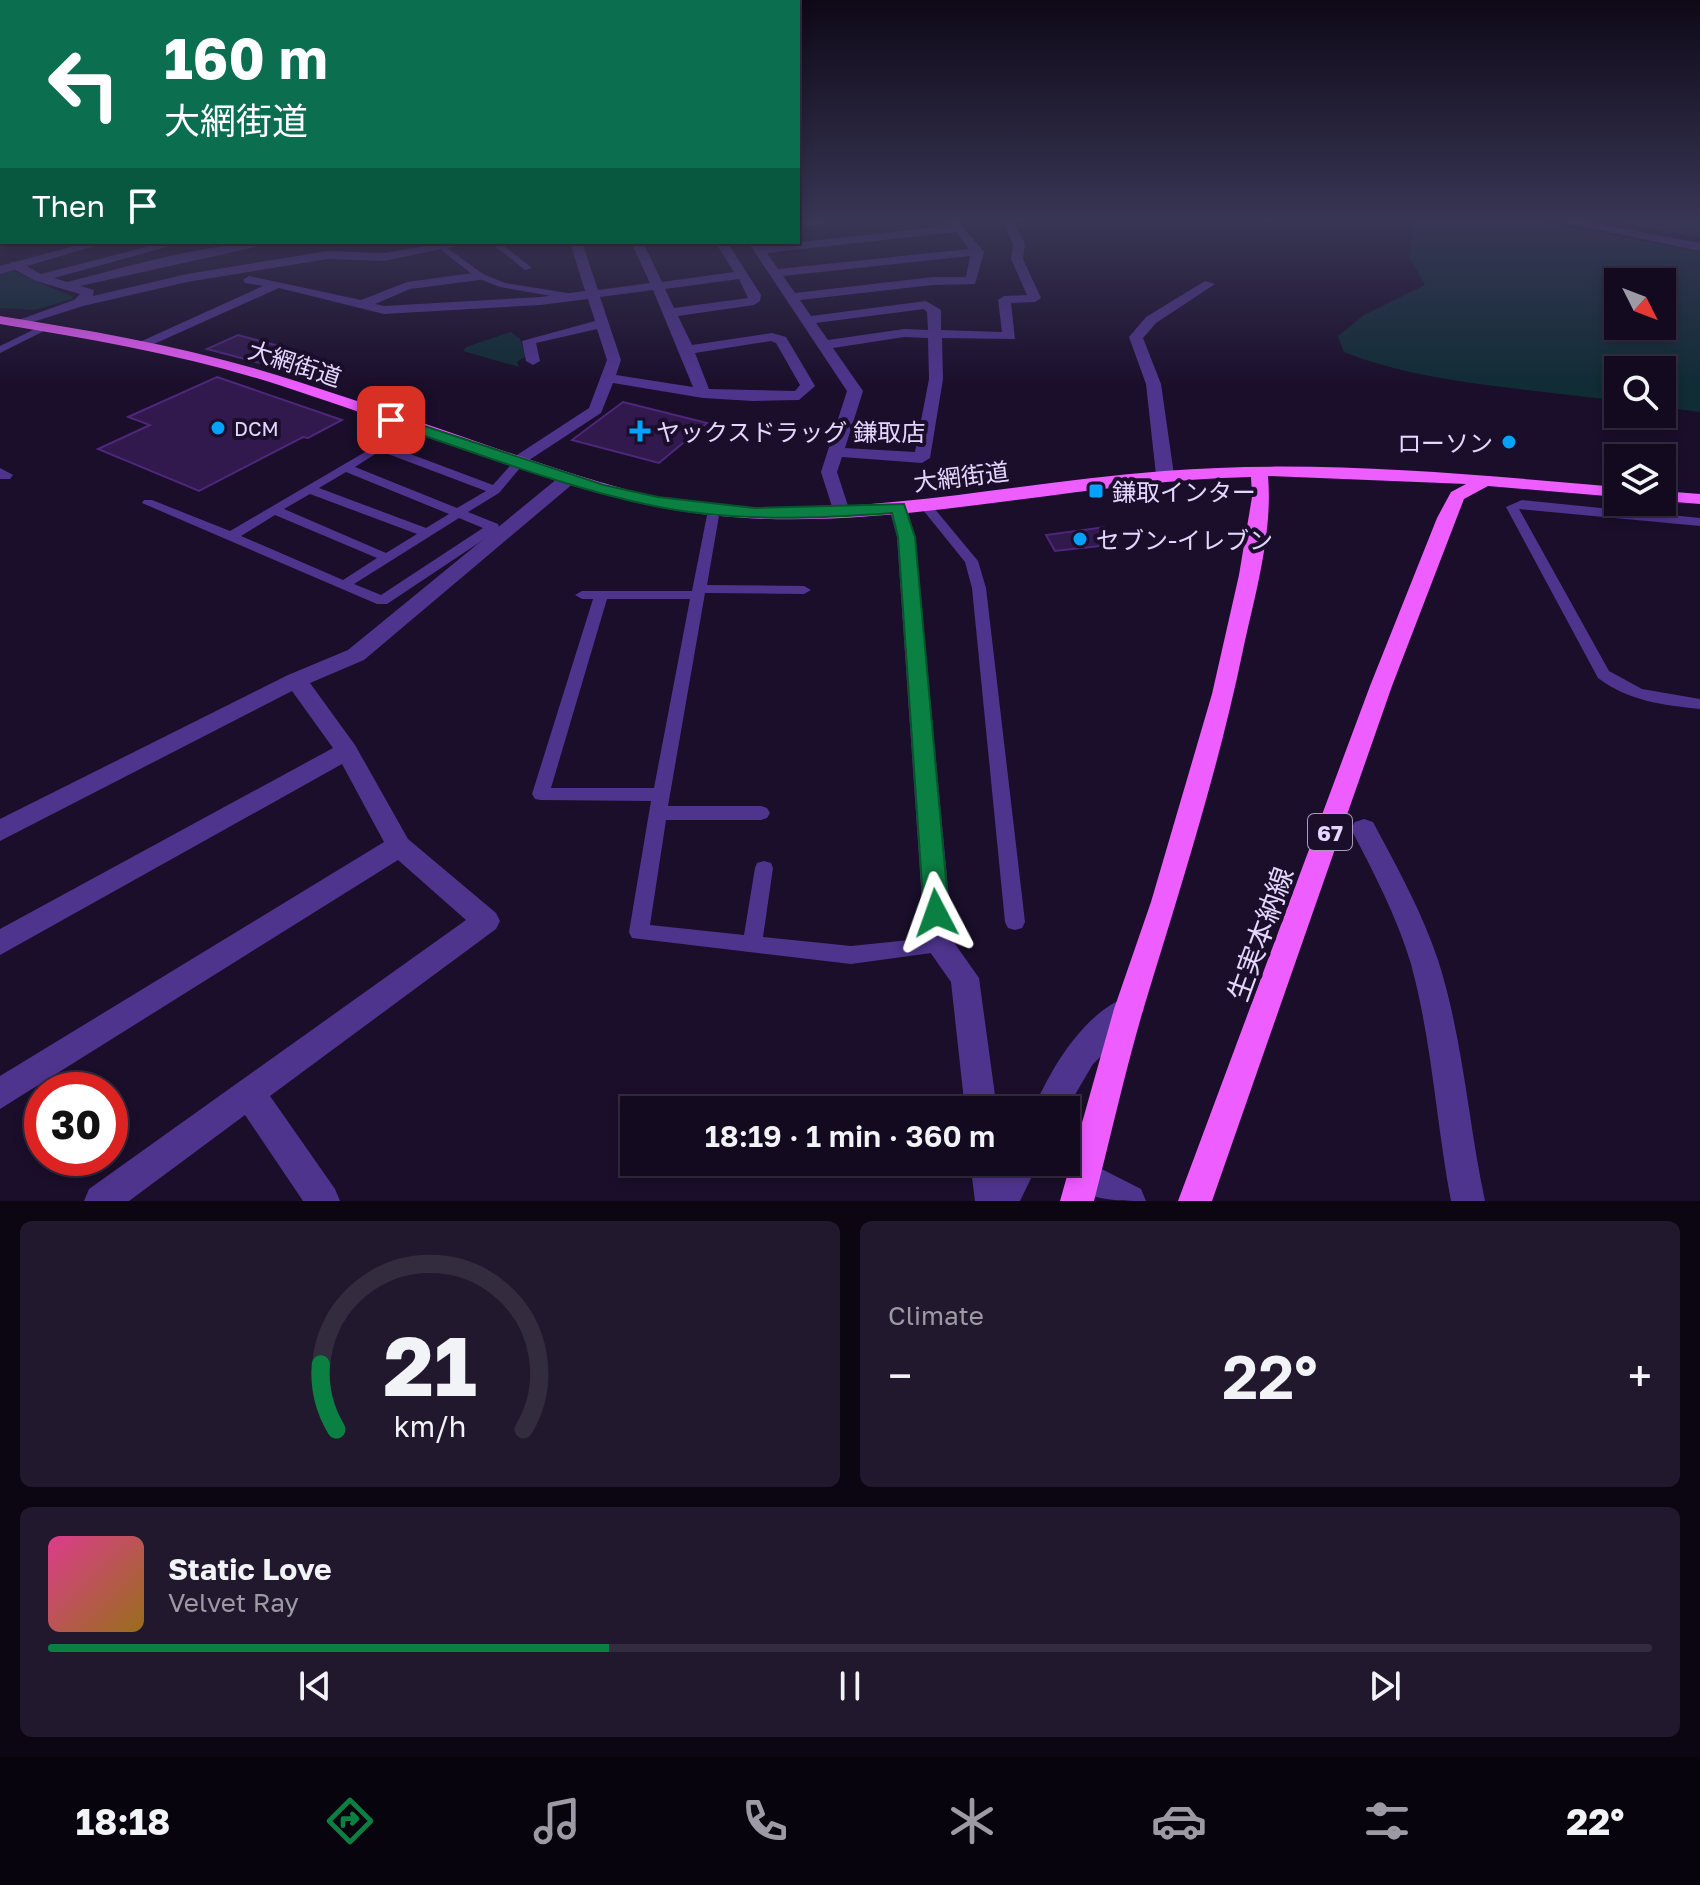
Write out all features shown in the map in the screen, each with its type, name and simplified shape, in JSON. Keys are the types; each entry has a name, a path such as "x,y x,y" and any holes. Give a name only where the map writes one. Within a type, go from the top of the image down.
{"main road":[{"name":"大網街道","path":"9,322 140,345 288,383 569,478 641,499 714,510 841,512 898,508 1165,475 1259,471 1342,471 1604,491"},
{"path":"1081,1189 1129,1009 1165,902 1223,694 1259,513 1259,471"},
{"name":"生実本納線","path":"1195,1201 1381,686 1446,518 1457,496 1487,480"},
{"path":"1676,497 1700,499"}],"street":[{"path":"36,276 89,293 79,303"},
{"path":"40,278 48,276"},
{"path":"66,286 107,276"},
{"path":"9,322 199,276"},
{"path":"363,304 407,286 480,276"},
{"path":"520,461 596,410 614,360 589,276"},
{"path":"651,276 687,350 703,393"},
{"path":"249,280 384,310 540,301 733,276"},
{"path":"670,313 754,301 755,295 743,276"},
{"path":"778,276 855,391 838,452 829,472 841,512"},
{"path":"791,297 933,281 962,283 971,281 973,276"},
{"path":"824,345 904,333 1010,336 1004,300 1035,298 1025,276"},
{"path":"318,293 344,282"},
{"path":"140,345 278,284"},
{"path":"1165,475 1151,374 1136,337 1151,320 1209,284"},
{"path":"808,320 926,305 934,310 936,379 922,458 838,452"},
{"path":"533,361 529,341 604,323"},
{"path":"607,378 703,393 799,395 808,386 781,340 772,337 687,350"},
{"path":"0,831 296,680 356,655 569,478"},
{"path":"898,508 906,537 939,945 965,978 979,1096"},
{"path":"101,1201 486,921 399,846 347,751 296,680"},
{"path":"0,943 347,751"},
{"path":"1364,829 1405,908 1425,963 1441,1029 1457,1152 1468,1201"},
{"path":"0,1094 399,846"},
{"path":"1056,1096 1072,1065 1100,1031 1129,1009"},
{"path":"249,1093 323,1201"},
{"path":"989,1176 992,1201"},
{"path":"1002,1201 1015,1176"},
{"path":"1081,1189 1129,1201"}],"lane":[{"path":"480,276 503,285 568,296"},
{"path":"0,350 45,327"},
{"path":"231,536 413,427"},
{"path":"382,448 495,490"},
{"path":"344,585 495,490 520,461"},
{"path":"148,503 382,601 493,527 347,468"},
{"path":"312,490 427,533"},
{"path":"1700,522 1522,504 1512,507 1603,674 1615,684 1654,699 1700,704"},
{"path":"925,505 971,561 979,588 1015,922"},
{"path":"275,510 387,558"},
{"path":"714,510 659,804 639,932 851,955 939,945"},
{"path":"582,595 804,590"},
{"path":"601,595 541,794 761,813"},
{"path":"752,945 764,868"}],"shaded area":[{"path":"0,276 25,276 73,297 34,310 0,308"},
{"path":"1420,276 1604,276 1604,340 1676,340 1676,276 1700,276 1700,412 1676,409 1676,356 1604,356 1604,399 1515,389 1408,371 1344,352 1338,336 1364,315 1425,285"},
{"path":"511,332 520,339 526,356 517,362 519,367 463,351 466,347"}],"building":[{"path":"238,335 294,350 264,364 207,349"},
{"path":"217,377 342,420 199,491 98,449 150,425 128,417"},
{"name":"ヤックスドラッグ 鎌取店","path":"623,402 707,423 659,463 572,440"},
{"path":"1105,527 1118,544 1055,551 1046,535"}],"place":[{"name":"DCM","path":"218,428"},
{"name":"ヤックスドラッグ 鎌取店","path":"640,431"},
{"name":"ローソン","path":"1509,442"},
{"name":"鎌取インター","path":"1096,491"},
{"name":"セブン-イレブン","path":"1080,539"}],"route":[{"path":"391,420 600,489 658,502 714,510 791,514 898,508 906,537 936,913"}]}
